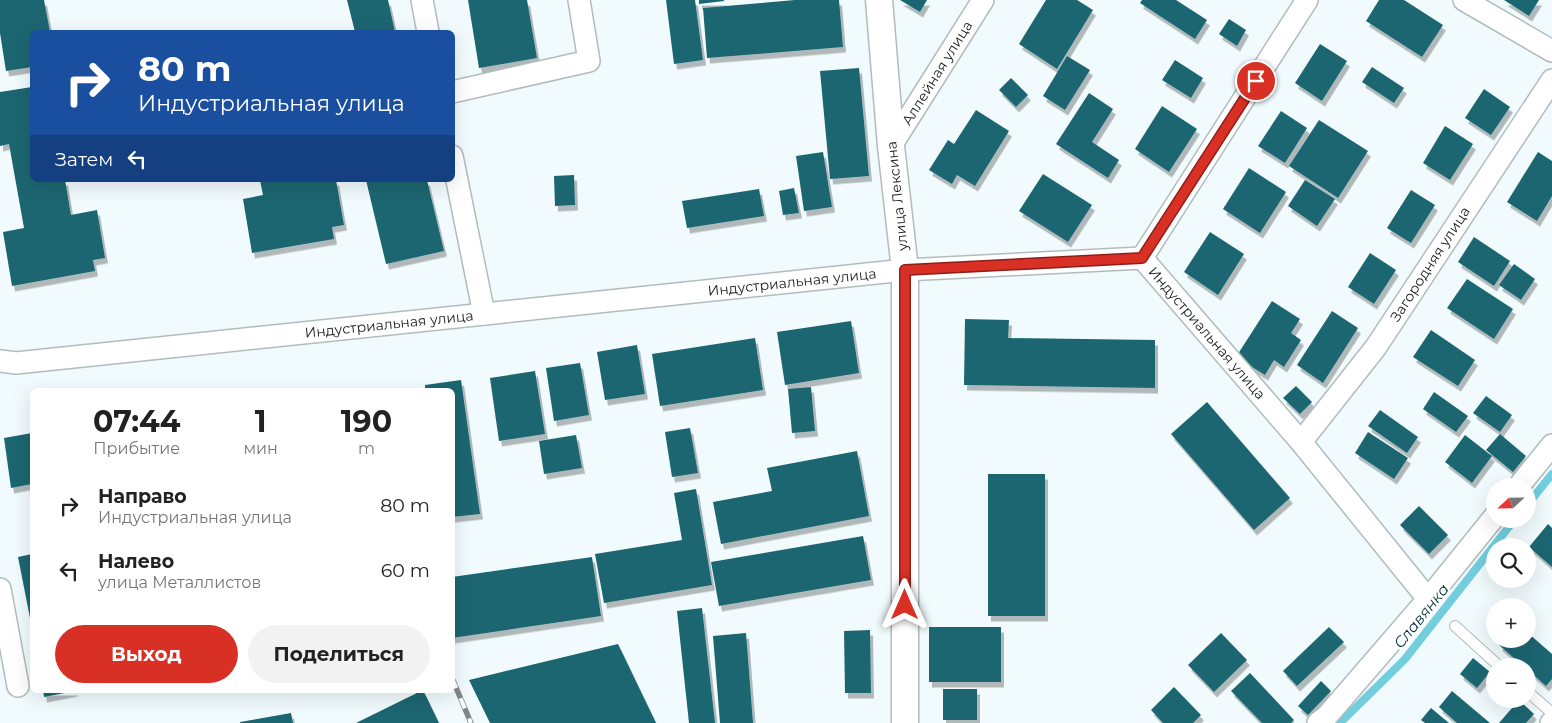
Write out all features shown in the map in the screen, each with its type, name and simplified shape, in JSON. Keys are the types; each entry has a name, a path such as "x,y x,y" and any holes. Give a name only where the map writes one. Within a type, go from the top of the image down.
{"street":[{"path":"422,0 428,30"},
{"path":"455,91 589,61 579,0"},
{"name":"улица Лексина","path":"879,0 891,146 905,270 905,723"},
{"name":"Аллейная улица","path":"891,146 983,0"},
{"path":"1142,258 1308,0"},
{"path":"1464,0 1552,51"},
{"name":"Загородняя улица","path":"1301,442 1376,347 1552,80"},
{"path":"455,171 484,314"},
{"name":"Индустриальная улица","path":"0,361 16,363 905,270 1142,258 1301,442 1428,599"},
{"path":"1525,478 1552,444"},
{"path":"1318,723 1327,716 1428,599 1486,527"},
{"path":"0,589 18,686"}],"lane":[{"path":"1454,626 1490,658"},
{"path":"1536,699 1552,713"}],"building":[{"path":"0,0 44,0 50,30 30,30 30,67 6,71 0,33"},
{"path":"347,0 388,0 395,30 354,30"},
{"path":"468,0 527,0 537,58 479,68"},
{"path":"666,0 695,0 703,60 674,64"},
{"path":"699,0 724,0 724,1 699,4"},
{"path":"795,0 839,0 843,47 707,58 703,8"},
{"path":"900,0 927,0 920,12"},
{"path":"1046,0 1077,0 1093,10 1057,69 1019,44"},
{"path":"1142,0 1176,0 1207,20 1195,39 1140,3"},
{"path":"1379,0 1404,0 1443,25 1422,57 1366,21"},
{"path":"1504,0 1539,0 1529,16"},
{"path":"1229,19 1246,30 1237,46 1219,34"},
{"path":"1320,44 1347,61 1322,101 1295,83"},
{"path":"1067,56 1090,70 1065,110 1043,96"},
{"path":"1175,60 1203,78 1191,98 1162,80"},
{"path":"1372,67 1404,88 1394,103 1362,82"},
{"path":"859,68 869,176 830,179 820,71"},
{"path":"1011,78 1028,95 1016,107 999,90"},
{"path":"30,87 30,182 65,182 71,215 97,210 105,258 93,260 95,271 12,286 3,232 24,228 9,144 0,146 0,92"},
{"path":"1484,89 1510,107 1491,135 1465,118"},
{"path":"1089,93 1113,109 1092,142 1119,160 1108,178 1056,144"},
{"path":"1162,106 1197,129 1169,172 1135,149"},
{"path":"976,110 1009,131 975,186 957,175 952,184 929,170 948,140 954,144"},
{"path":"1281,111 1307,128 1285,163 1258,146"},
{"path":"1319,120 1368,151 1338,198 1289,166"},
{"path":"1445,126 1473,144 1450,180 1423,163"},
{"path":"823,152 832,207 804,211 796,156"},
{"path":"1538,152 1552,161 1552,196 1537,221 1507,202"},
{"path":"1249,168 1286,192 1260,233 1223,209"},
{"path":"1043,174 1092,205 1068,242 1019,211"},
{"path":"574,175 575,205 555,206 554,176"},
{"path":"1305,180 1335,199 1317,226 1288,206"},
{"path":"260,182 336,182 344,225 332,227 334,239 252,253 243,199 263,195"},
{"path":"366,182 427,182 444,251 386,264"},
{"path":"794,188 799,213 783,215 779,191"},
{"path":"759,189 764,216 687,228 682,201"},
{"path":"1411,190 1435,205 1411,243 1387,228"},
{"path":"1210,232 1244,254 1218,295 1184,272"},
{"path":"1474,237 1510,261 1494,286 1458,262"},
{"path":"1370,253 1396,270 1374,304 1348,287"},
{"path":"1514,264 1535,279 1521,300 1499,285"},
{"path":"1467,279 1513,309 1494,339 1447,308"},
{"path":"1272,301 1300,319 1291,333 1301,340 1284,367 1274,360 1265,375 1236,357"},
{"path":"1332,311 1358,328 1323,383 1297,365"},
{"path":"965,319 1009,320 1008,338 1155,340 1155,388 964,385"},
{"path":"851,321 859,373 785,385 777,332"},
{"path":"1431,330 1475,360 1458,386 1413,357"},
{"path":"755,338 763,390 660,406 652,354"},
{"path":"637,345 645,394 605,400 597,352"},
{"path":"580,363 589,415 554,421 546,368"},
{"path":"535,371 545,434 499,441 490,378"},
{"path":"461,380 480,514 455,517 455,388 425,388 425,385"},
{"path":"1296,386 1312,402 1300,414 1283,398"},
{"path":"811,387 815,431 792,433 788,389"},
{"path":"1434,392 1468,416 1456,432 1423,409"},
{"path":"1486,396 1512,415 1500,432 1473,413"},
{"path":"1207,402 1290,498 1254,530 1171,434"},
{"path":"1380,410 1418,437 1407,453 1368,426"},
{"path":"690,428 698,473 672,477 665,432"},
{"path":"1368,432 1408,458 1394,479 1355,453"},
{"path":"30,433 30,484 11,488 4,438"},
{"path":"1500,434 1526,456 1513,472 1486,450"},
{"path":"576,435 582,468 544,474 539,441"},
{"path":"1465,435 1492,456 1472,483 1445,462"},
{"path":"857,451 869,516 721,544 713,502 772,491 767,468"},
{"path":"988,474 1045,474 1045,616 988,616"},
{"path":"696,489 712,585 604,603 595,554 682,540 674,493"},
{"path":"1419,506 1448,535 1429,554 1400,525"},
{"path":"1548,524 1552,528 1552,567 1536,553 1536,539"},
{"path":"863,536 871,580 719,606 711,562"},
{"path":"30,554 30,618 18,557"},
{"path":"592,557 601,616 455,638 455,577"},
{"path":"702,608 715,723 689,723 677,611"},
{"path":"929,627 1001,627 1001,682 929,682"},
{"path":"1329,627 1344,642 1297,686 1283,671"},
{"path":"870,630 871,693 845,693 844,631"},
{"path":"746,633 753,723 720,723 713,636"},
{"path":"1221,633 1247,660 1214,692 1188,665"},
{"path":"1536,640 1552,654 1552,679 1546,686 1536,677 1536,658 1514,658 1502,648 1536,648"},
{"path":"618,644 656,723 490,723 469,680"},
{"path":"1473,658 1486,669 1486,677 1477,688 1460,674"},
{"path":"1250,673 1294,720 1291,723 1262,723 1231,691"},
{"path":"1321,681 1331,691 1308,715 1298,706"},
{"path":"1174,687 1201,715 1193,723 1163,723 1151,710"},
{"path":"943,689 977,689 977,720 943,720"},
{"path":"1452,691 1490,723 1457,723 1439,707"},
{"path":"43,693 65,693 44,697"},
{"path":"417,693 424,693 439,723 356,723"},
{"path":"1431,708 1449,723 1425,723 1421,720"},
{"path":"1512,708 1528,708 1534,714 1526,723 1499,723"},
{"path":"291,713 293,723 240,723 240,722"}],"waterway":[{"name":"Славянка","path":"1536,494 1552,474"},
{"name":"Славянка","path":"1340,723 1405,659 1508,528"}],"railway":[{"path":"455,685 471,723"}],"route":[{"path":"905,605 905,270 1142,258 1256,81"}]}
